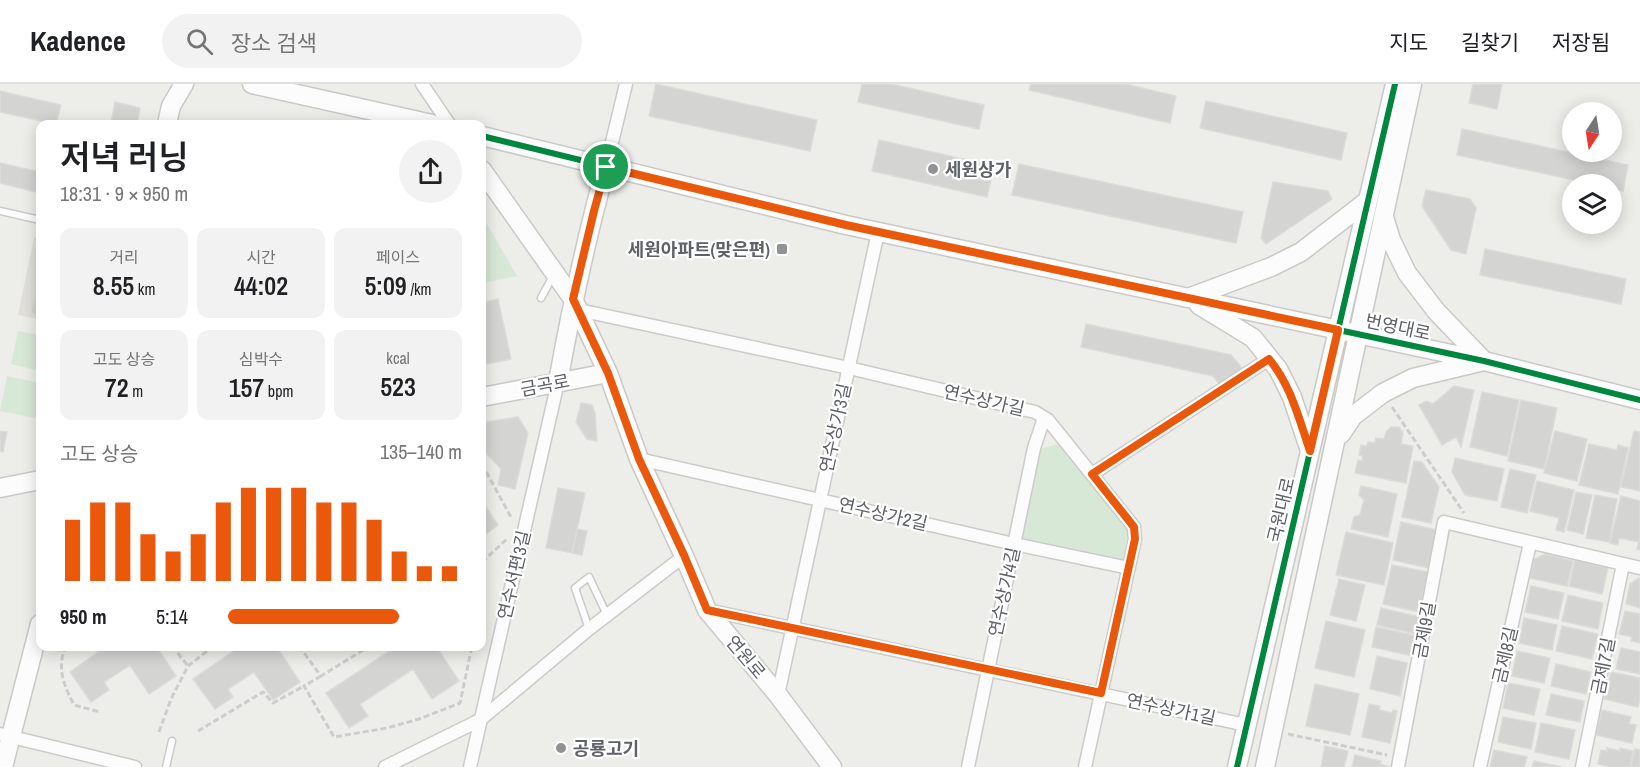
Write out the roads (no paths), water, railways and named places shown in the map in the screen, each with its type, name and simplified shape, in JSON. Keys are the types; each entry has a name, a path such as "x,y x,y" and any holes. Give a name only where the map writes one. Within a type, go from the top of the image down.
{"street":[{"path":"168,120 171,106 184,84"},
{"path":"252,84 414,120"},
{"path":"422,84 446,120"},
{"path":"558,382 594,211 626,84"},
{"name":"국원대로","path":"1237,767 1395,84"},
{"path":"1265,767 1412,84"},
{"name":"번영대로","path":"486,137 878,232 1484,361 1640,400"},
{"name":"연원로","path":"486,176 576,304 608,373 639,459 707,610 778,695 833,766"},
{"path":"1188,298 1271,267 1301,252 1367,201"},
{"path":"1335,443 1353,416 1383,393 1413,378 1484,361 1407,273 1391,240 1384,215"},
{"name":"연수상가3길","path":"778,695 878,232"},
{"path":"1188,298 1253,338 1278,369 1292,397 1310,451"},
{"name":"연수상가길","path":"576,304 1035,412 1048,420 1134,527 1135,539 1085,767"},
{"path":"1092,474 1269,359"},
{"name":"금곡로","path":"486,397 608,373"},
{"name":"연수서편3길","path":"470,767 558,382"},
{"name":"연수상가4길","path":"968,767 1034,448 1044,418"},
{"name":"연수상가2길","path":"639,459 1129,568"},
{"path":"0,488 36,481"},
{"name":"금제9길","path":"1399,763 1444,522 1640,568"},
{"name":"금제8길","path":"1480,767 1530,543"},
{"path":"385,767 480,720 588,629 684,555"},
{"name":"금제7길","path":"1582,767 1623,564"},
{"name":"연수상가1길","path":"707,610 1246,725"},
{"path":"3,767 5,736 36,637"},
{"path":"5,736 135,767"}],"lane":[{"path":"0,211 36,219"},
{"path":"541,298 555,272"},
{"path":"588,629 575,588 589,578 607,616"},
{"path":"165,767 171,741"}],"place":[{"name":"세원상가","path":"933,169"},
{"name":"세원아파트(맞은편)","path":"782,249"},
{"name":"공룡고기","path":"561,748"}]}
